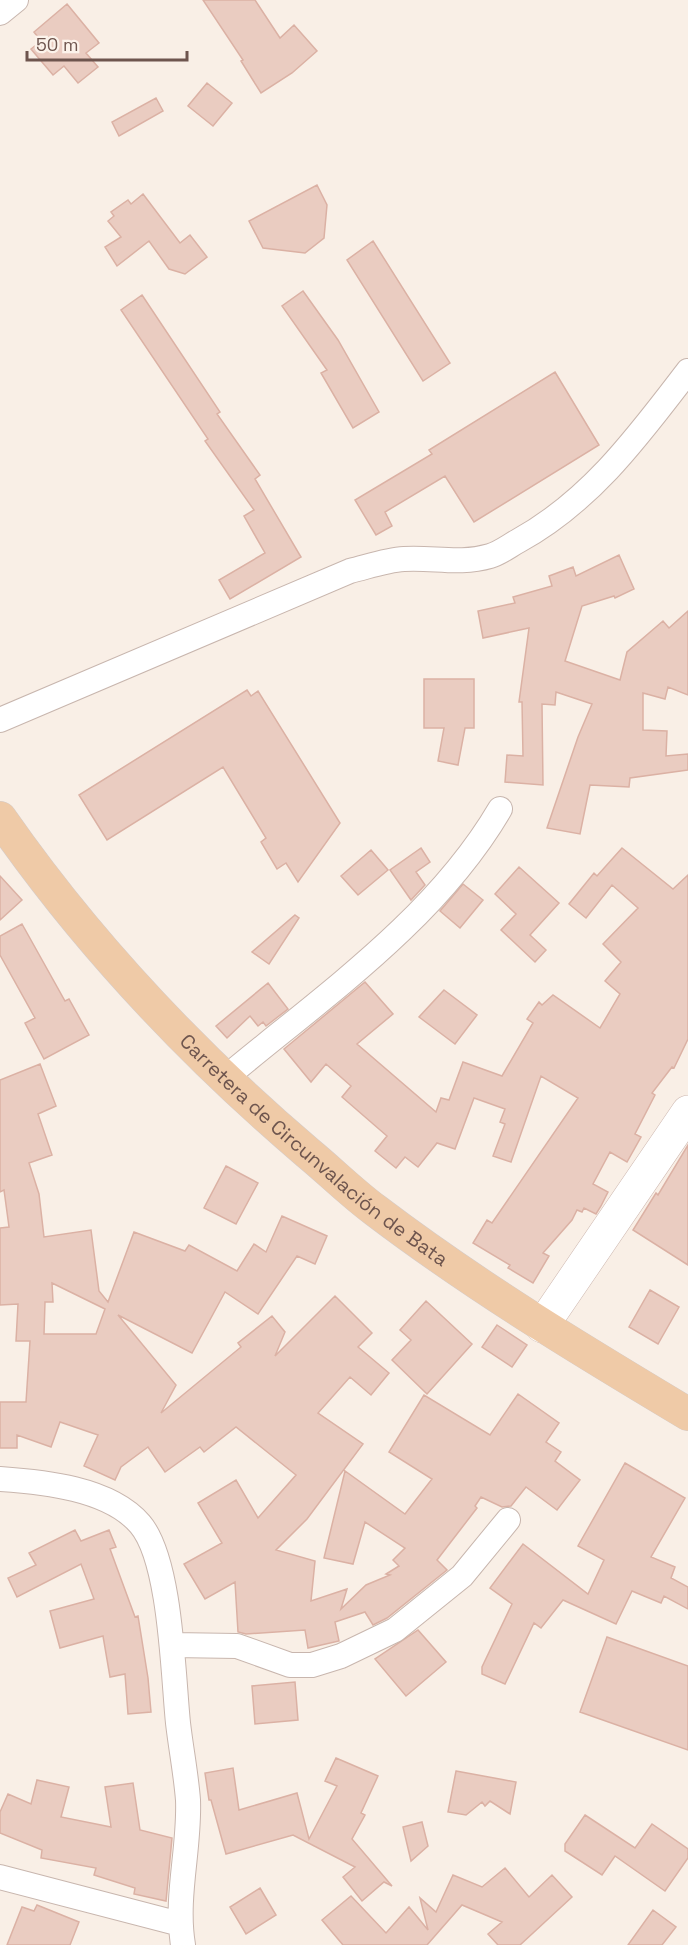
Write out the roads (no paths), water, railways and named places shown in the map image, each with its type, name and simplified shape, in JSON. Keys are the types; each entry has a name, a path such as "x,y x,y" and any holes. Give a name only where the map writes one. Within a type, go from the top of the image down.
{"main road":[{"name":"Carretera de Circunvalación de Bata","path":"0,818 38,872 142,995 245,1099 373,1209 439,1257 542,1326 688,1414"}],"street":[{"path":"0,13 16,0"},
{"path":"0,720 350,571 403,559 453,562 492,556 531,534 573,504 597,483 646,426 688,371"},
{"path":"225,1079 409,923 478,846 500,809"},
{"path":"542,1326 688,1112"},
{"path":"0,1479 66,1486 108,1502 140,1524 151,1543 163,1584 172,1645 178,1722 188,1800 182,1935 0,1877"},
{"path":"172,1645 237,1646 290,1665 312,1665 341,1656 395,1630 462,1576 508,1520"}]}
